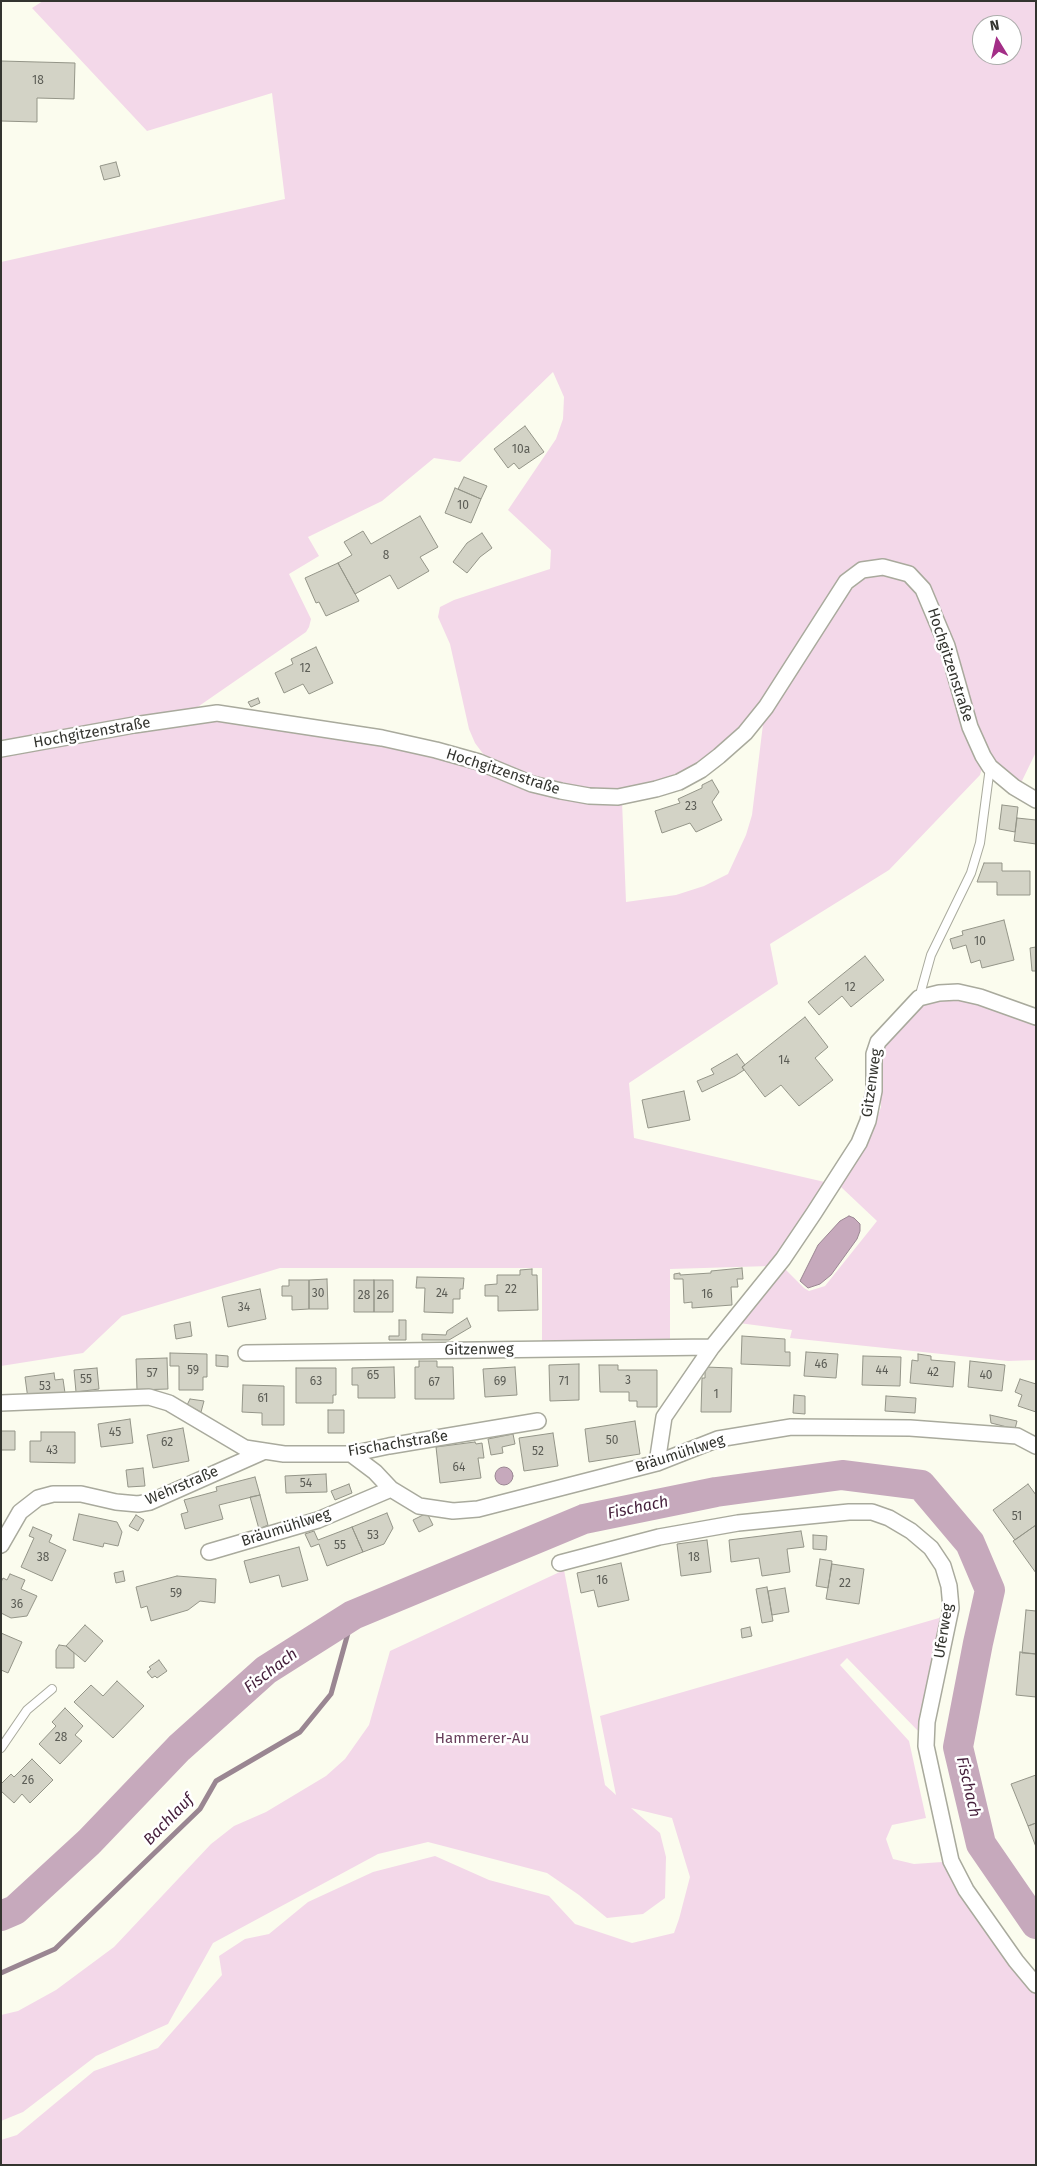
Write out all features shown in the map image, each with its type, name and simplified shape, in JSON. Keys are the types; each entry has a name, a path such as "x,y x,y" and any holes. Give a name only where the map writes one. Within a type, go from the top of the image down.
{"street":[{"name":"Hochgitzenstraße","path":"1,749 134,725 218,713 382,738 479,762 532,784 589,796 618,797 679,782 701,770 720,756 745,733 766,708 846,582 862,570 883,567 909,574 923,589 947,646 970,727 990,767 1014,787 1036,800"},
{"path":"919,998 939,992 958,992 1036,1017"},
{"name":"Gitzenweg","path":"658,1462 664,1418 712,1347 782,1259 824,1199 859,1143 868,1121 874,1091 874,1054 878,1042 919,998"},
{"name":"Gitzenweg","path":"246,1353 712,1347"},
{"name":"Fischachstraße","path":"1,1403 150,1397 169,1403 245,1448 284,1454 351,1454 538,1421"},
{"name":"Bräumühlweg","path":"351,1454 375,1472 391,1489 419,1506 453,1511 478,1509 658,1462 718,1440 791,1427 910,1428 1016,1436 1036,1446"},
{"name":"Wehrstraße","path":"1,1545 20,1512 38,1498 52,1494 81,1494 116,1502 138,1504 150,1502 265,1451"},
{"name":"Bräumühlweg","path":"209,1552 318,1520 391,1489"},
{"name":"Uferweg","path":"560,1563 659,1537 738,1523 849,1512 872,1512 889,1518 911,1531 931,1548 943,1566 949,1586 950,1608 927,1722 926,1746 951,1860 966,1890 1016,1961 1036,1985"}],"lane":[{"path":"919,998 931,954 973,865 980,843 990,767"},
{"path":"1,1748 27,1710 52,1689"}],"green space":[{"path":"43,1 1036,1 1036,752 1019,787 997,767 984,750 911,575 865,567 756,714 720,752 667,784 612,793 536,779 493,761 484,755 475,743 469,729 450,644 438,617 440,607 454,600 550,569 551,550 508,510 556,439 563,419 564,397 553,372 460,462 434,458 382,501 308,537 319,556 289,574 311,619 306,632 199,706 188,712 1,745 1,262 285,199 272,93 147,131 32,8"},
{"path":"874,575 896,577 905,581 920,595 982,768 980,775 889,870 770,944 778,984 629,1083 634,1138 829,1183 770,1266 670,1269 670,1344 542,1344 542,1268 280,1268 122,1316 83,1353 1,1366 1,751 209,717 380,741 622,801 626,902 676,895 704,886 728,874 746,835 752,815 764,716 847,593 864,579"},
{"path":"967,997 1036,1021 1036,1360 1008,1361 790,1338 792,1330 739,1323 782,1266 809,1291 825,1286 877,1221 841,1187 871,1135 881,1107 880,1065 885,1043 916,1008 929,999"},
{"name":"Hammerer-Au","path":"564,1570 605,1785 616,1795 600,1716 946,1616 921,1734 847,1658 840,1665 909,1741 926,1818 892,1825 886,1839 893,1859 914,1864 942,1862 969,1908 1026,1978 1036,1994 1036,2165 1,2165 1,2140 17,2135 94,2071 158,2048 222,1975 219,1956 245,1939 269,1934 308,1902 373,1872 435,1856 489,1880 549,1896 575,1924 632,1943 674,1933 690,1877 672,1818 631,1808 660,1833 666,1857 665,1898 643,1914 607,1918 579,1895 547,1873 428,1842 378,1854 213,1943 168,2024 96,2056 23,2112 1,2121 1,2015 18,2011 56,1990 114,1947 211,1844 234,1826 266,1812 326,1776 345,1759 369,1725 390,1651"}],"shaded area":[{"path":"849,1216 860,1224 857,1239 831,1275 820,1284 808,1288 800,1281 818,1245 840,1221"},
{"path":"504,1467 510,1470 513,1476 510,1482 504,1485 498,1482 495,1476 498,1470"}],"building":[{"path":"1,61 75,63 74,99 37,98 37,122 1,121"},
{"path":"116,162 120,176 104,180 100,166"},
{"path":"525,426 544,452 519,469 514,463 508,468 494,449"},
{"path":"464,477 487,486 481,499 458,489"},
{"path":"455,488 481,499 471,523 445,513"},
{"path":"420,516 438,547 420,557 429,571 398,589 390,575 355,594 338,563 352,555 344,542 363,531 371,544"},
{"path":"482,533 492,548 480,557 467,573 453,562 467,543"},
{"path":"338,563 359,601 326,616 319,602 316,603 305,578"},
{"path":"316,647 333,683 309,694 303,684 284,693 275,673 293,664 291,659"},
{"path":"258,698 260,703 251,707 248,702"},
{"path":"712,780 719,792 712,802 722,820 696,832 690,823 662,833 655,811 680,803 678,799 702,788 702,785"},
{"path":"1002,805 1018,807 1015,832 999,829"},
{"path":"1017,818 1036,820 1036,844 1014,841"},
{"path":"984,863 1002,863 1002,871 1030,871 1030,895 997,895 997,882 977,882"},
{"path":"1004,920 1014,960 982,968 980,960 971,963 966,945 953,949 950,939 963,935 962,931"},
{"path":"1036,947 1036,971 1032,971 1030,948"},
{"path":"865,956 884,980 851,1007 842,996 819,1015 808,1002"},
{"path":"805,1017 828,1047 815,1058 833,1080 799,1106 781,1085 765,1097 742,1067"},
{"path":"737,1054 745,1065 742,1067 744,1070 702,1092 697,1081 714,1074 711,1069"},
{"path":"684,1091 690,1120 648,1128 642,1100"},
{"path":"742,1268 743,1279 737,1279 738,1287 731,1287 732,1305 692,1308 692,1302 684,1303 683,1279 674,1279 674,1274 680,1273 680,1275 711,1273 711,1271"},
{"path":"532,1269 532,1275 537,1275 538,1310 498,1311 498,1296 485,1296 485,1285 497,1284 497,1275 520,1275 520,1270"},
{"path":"417,1277 464,1278 463,1289 460,1289 460,1299 453,1299 453,1313 424,1312 425,1288 416,1288"},
{"path":"327,1279 328,1309 309,1309 309,1280"},
{"path":"289,1280 309,1280 309,1309 292,1310 292,1296 282,1296 282,1286 289,1286"},
{"path":"354,1280 374,1280 374,1312 354,1312"},
{"path":"374,1280 393,1280 393,1312 374,1312"},
{"path":"260,1289 266,1319 228,1327 222,1297"},
{"path":"467,1318 471,1327 449,1340 422,1340 422,1334 446,1335 447,1331"},
{"path":"399,1320 406,1320 406,1340 389,1340 389,1336 399,1336"},
{"path":"190,1322 192,1336 176,1339 174,1325"},
{"path":"742,1336 785,1339 785,1352 790,1352 790,1366 741,1364"},
{"path":"806,1352 838,1354 836,1378 804,1376"},
{"path":"170,1353 207,1354 207,1377 203,1377 203,1390 179,1390 179,1366 170,1366"},
{"path":"918,1354 931,1356 931,1360 955,1362 953,1387 910,1383 912,1360 918,1361"},
{"path":"216,1355 228,1356 228,1367 216,1366"},
{"path":"863,1356 901,1357 900,1386 862,1385"},
{"path":"167,1358 168,1389 137,1390 136,1359"},
{"path":"419,1361 437,1361 437,1367 453,1367 454,1399 415,1399 415,1367 419,1367"},
{"path":"970,1361 1005,1365 1002,1391 968,1387"},
{"path":"579,1364 579,1400 550,1401 549,1365"},
{"path":"599,1365 618,1365 618,1370 657,1370 657,1407 637,1407 637,1401 629,1401 629,1392 600,1392"},
{"path":"394,1367 395,1398 358,1398 358,1385 352,1385 352,1368"},
{"path":"515,1367 517,1395 485,1397 483,1369"},
{"path":"705,1367 732,1368 731,1412 701,1412 702,1378 705,1378"},
{"path":"97,1368 99,1389 76,1392 74,1370"},
{"path":"296,1368 336,1368 336,1395 333,1395 333,1403 296,1403"},
{"path":"54,1373 55,1380 63,1379 65,1393 28,1399 25,1377"},
{"path":"1020,1379 1036,1384 1036,1412 1018,1406 1022,1395 1015,1392"},
{"path":"243,1385 284,1386 284,1425 262,1425 262,1413 242,1412"},
{"path":"794,1395 805,1396 805,1414 793,1413"},
{"path":"886,1396 916,1398 915,1413 885,1411"},
{"path":"190,1399 204,1401 201,1412 187,1405"},
{"path":"328,1410 344,1410 344,1433 328,1433"},
{"path":"990,1415 1017,1421 1015,1429 991,1423"},
{"path":"130,1419 133,1443 101,1447 98,1424"},
{"path":"635,1421 640,1454 589,1462 585,1429"},
{"path":"183,1428 189,1461 153,1468 147,1435"},
{"path":"1,1431 15,1431 15,1450 1,1450"},
{"path":"41,1432 75,1432 75,1463 30,1462 30,1441 41,1441"},
{"path":"553,1433 558,1466 524,1471 519,1438"},
{"path":"513,1434 515,1444 502,1447 503,1453 491,1455 488,1439"},
{"path":"475,1442 476,1444 482,1443 484,1458 478,1458 481,1478 440,1483 436,1447"},
{"path":"143,1468 145,1486 128,1487 126,1470"},
{"path":"326,1474 327,1492 286,1493 285,1476"},
{"path":"255,1477 260,1495 219,1505 223,1519 185,1529 181,1514 188,1512 184,1500 217,1491 216,1487"},
{"path":"349,1484 352,1493 335,1500 331,1491"},
{"path":"1028,1484 1036,1495 1036,1525 1015,1540 993,1510"},
{"path":"260,1495 268,1525 259,1529 250,1497"},
{"path":"387,1513 393,1528 384,1544 363,1552 352,1527"},
{"path":"427,1513 433,1525 419,1532 413,1520"},
{"path":"79,1514 117,1522 122,1532 118,1546 104,1543 103,1547 73,1540"},
{"path":"136,1515 144,1520 138,1531 129,1526"},
{"path":"1036,1525 1036,1573 1013,1541"},
{"path":"33,1527 52,1535 49,1542 66,1550 52,1581 21,1567 34,1538 29,1536"},
{"path":"352,1527 363,1552 327,1566 319,1544 311,1547 305,1534 314,1531 318,1540"},
{"path":"801,1531 804,1547 787,1549 790,1572 762,1576 759,1558 731,1562 729,1540"},
{"path":"813,1535 827,1536 826,1550 813,1549"},
{"path":"707,1540 711,1572 681,1576 677,1544"},
{"path":"299,1547 308,1580 282,1587 279,1575 250,1583 244,1561"},
{"path":"820,1559 832,1561 828,1588 816,1586"},
{"path":"621,1563 629,1600 598,1607 594,1590 581,1593 577,1573"},
{"path":"832,1564 864,1569 859,1604 826,1599"},
{"path":"123,1571 125,1581 116,1583 114,1573"},
{"path":"10,1574 25,1580 21,1589 37,1596 27,1616 11,1618 1,1613 1,1582 3,1578 7,1580"},
{"path":"177,1576 216,1579 215,1603 200,1601 188,1610 151,1621 147,1606 141,1608 136,1587"},
{"path":"767,1587 773,1621 762,1623 756,1589"},
{"path":"785,1588 789,1612 772,1615 768,1591"},
{"path":"1026,1610 1036,1611 1036,1654 1022,1653"},
{"path":"85,1625 103,1641 85,1662 66,1646"},
{"path":"750,1627 752,1636 742,1638 741,1629"},
{"path":"1,1633 22,1642 8,1673 1,1670"},
{"path":"59,1645 66,1646 74,1653 74,1668 56,1668 56,1650"},
{"path":"1020,1652 1036,1654 1036,1697 1016,1695"},
{"path":"159,1660 167,1671 157,1678 155,1676 152,1678 147,1672 151,1669 149,1667"},
{"path":"117,1681 144,1706 113,1738 74,1702 91,1685 103,1696"},
{"path":"65,1708 83,1726 75,1735 82,1741 60,1764 39,1744 56,1726 52,1722"},
{"path":"32,1759 53,1780 30,1803 22,1794 14,1803 1,1791 1,1784 11,1774 14,1777"},
{"path":"1036,1775 1036,1823 1028,1826 1011,1784"},
{"path":"1036,1823 1036,1847 1028,1826"}],"waterway":[{"name":"Fischach","path":"1,1916 15,1910 89,1842 179,1748 266,1670 353,1615 584,1519 716,1492 842,1475 921,1485 970,1543 990,1590 958,1747 981,1844 1036,1924"},
{"name":"Bachlauf","path":"1,1973 55,1949 200,1809 216,1781 300,1732 331,1694 353,1615"}]}
